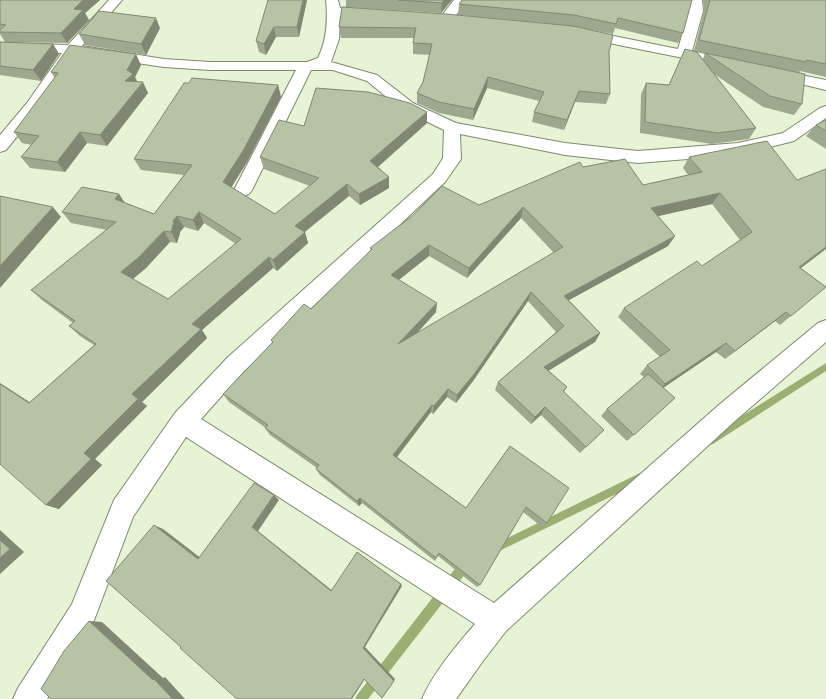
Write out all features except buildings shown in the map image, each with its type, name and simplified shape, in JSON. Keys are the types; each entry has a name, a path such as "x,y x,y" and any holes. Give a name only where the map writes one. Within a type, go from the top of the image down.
{"street":[{"path":"0,146 33,106 72,50 116,0"},
{"path":"446,19 461,0"},
{"path":"684,54 696,11 696,0"},
{"path":"243,190 304,67 324,61 328,54 330,47 333,6 386,15"},
{"path":"431,18 462,21"},
{"path":"571,31 729,64"},
{"path":"0,47 72,50 164,63 210,66 334,66 372,78 407,106 452,127 565,149 638,157 738,149 788,137 826,111"},
{"path":"766,72 826,85"},
{"path":"29,699 83,613 123,509 183,421 236,364 439,178 452,159 452,127"},
{"path":"438,699 472,650 496,621 728,412 826,329"},
{"path":"183,421 496,621"}],"waterway":[{"path":"710,441 826,367"},
{"path":"494,549 640,478"},
{"path":"361,699 465,565"}]}
